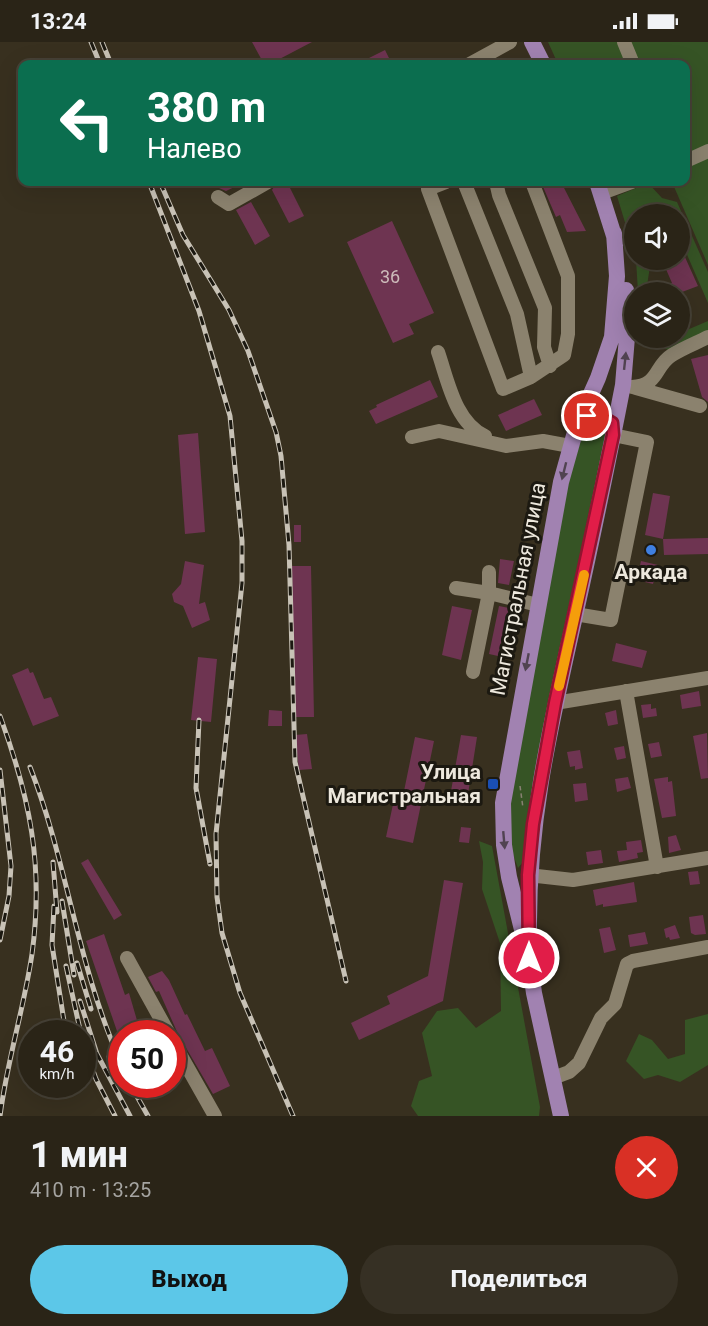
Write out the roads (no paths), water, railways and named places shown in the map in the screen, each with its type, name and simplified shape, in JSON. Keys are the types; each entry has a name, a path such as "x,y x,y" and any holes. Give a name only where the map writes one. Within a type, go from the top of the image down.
{"main road":[{"path":"532,42 541,60"},
{"name":"Магистральная улица","path":"599,187 614,233 624,328"},
{"name":"Магистральная улица","path":"561,1116 529,958 509,878 502,802 554,515 570,446 598,378 624,338"},
{"name":"Магистральная улица","path":"529,958 528,875 533,824 555,703 613,435 627,386 625,348"},
{"path":"577,426 587,416 600,416 612,423 613,435"},
{"path":"509,878 528,875"}],"street":[{"path":"477,60 510,42"},
{"path":"624,42 631,60"},
{"path":"690,159 708,151"},
{"path":"218,196 229,204 261,186"},
{"path":"436,186 428,189 503,389 531,377 564,355 568,334 568,276 534,186"},
{"path":"466,186 517,314 531,377"},
{"path":"497,186 545,308 544,347 550,366"},
{"path":"627,386 648,383 657,375 666,359 708,337"},
{"path":"438,352 458,409 469,425 481,434 506,446"},
{"path":"627,386 700,406"},
{"path":"412,437 439,431 506,446 543,441 570,446"},
{"path":"575,614 611,620 646,442 613,435"},
{"path":"473,672 489,593 489,572"},
{"path":"456,588 489,593 538,605"},
{"path":"555,703 708,680"},
{"path":"626,692 657,867"},
{"path":"528,875 573,880 708,858"},
{"path":"553,1078 569,1072 579,1063 601,1018 615,1004 627,964 708,947"},
{"path":"126,958 161,1020"},
{"path":"186,1065 215,1116"}],"railway":[{"path":"91,42 98,60"},
{"path":"102,42 109,60"},
{"path":"151,186 199,311 230,416 242,541 242,583 216,834 217,897 222,933 240,993 293,1116"},
{"path":"162,186 183,235 229,310 248,351 276,432 281,456 289,545 295,762 346,981"},
{"path":"0,716 19,775 32,833 36,891 32,954 0,1116"},
{"path":"199,720 196,788 210,864"},
{"path":"30,767 54,841 94,992 108,1031"},
{"path":"0,770 11,866 9,896 0,940"},
{"path":"53,862 57,912"},
{"path":"62,901 74,975"},
{"path":"54,906 52,945 64,1020"},
{"path":"77,963 91,1009"},
{"path":"66,966 78,1020"},
{"path":"80,1001 97,1054 130,1116"},
{"path":"96,1079 115,1116"},
{"path":"138,1098 148,1116"}],"place":[{"name":"Аркада","path":"651,550"},
{"name":"Улица Магистральная","path":"493,784"}]}
